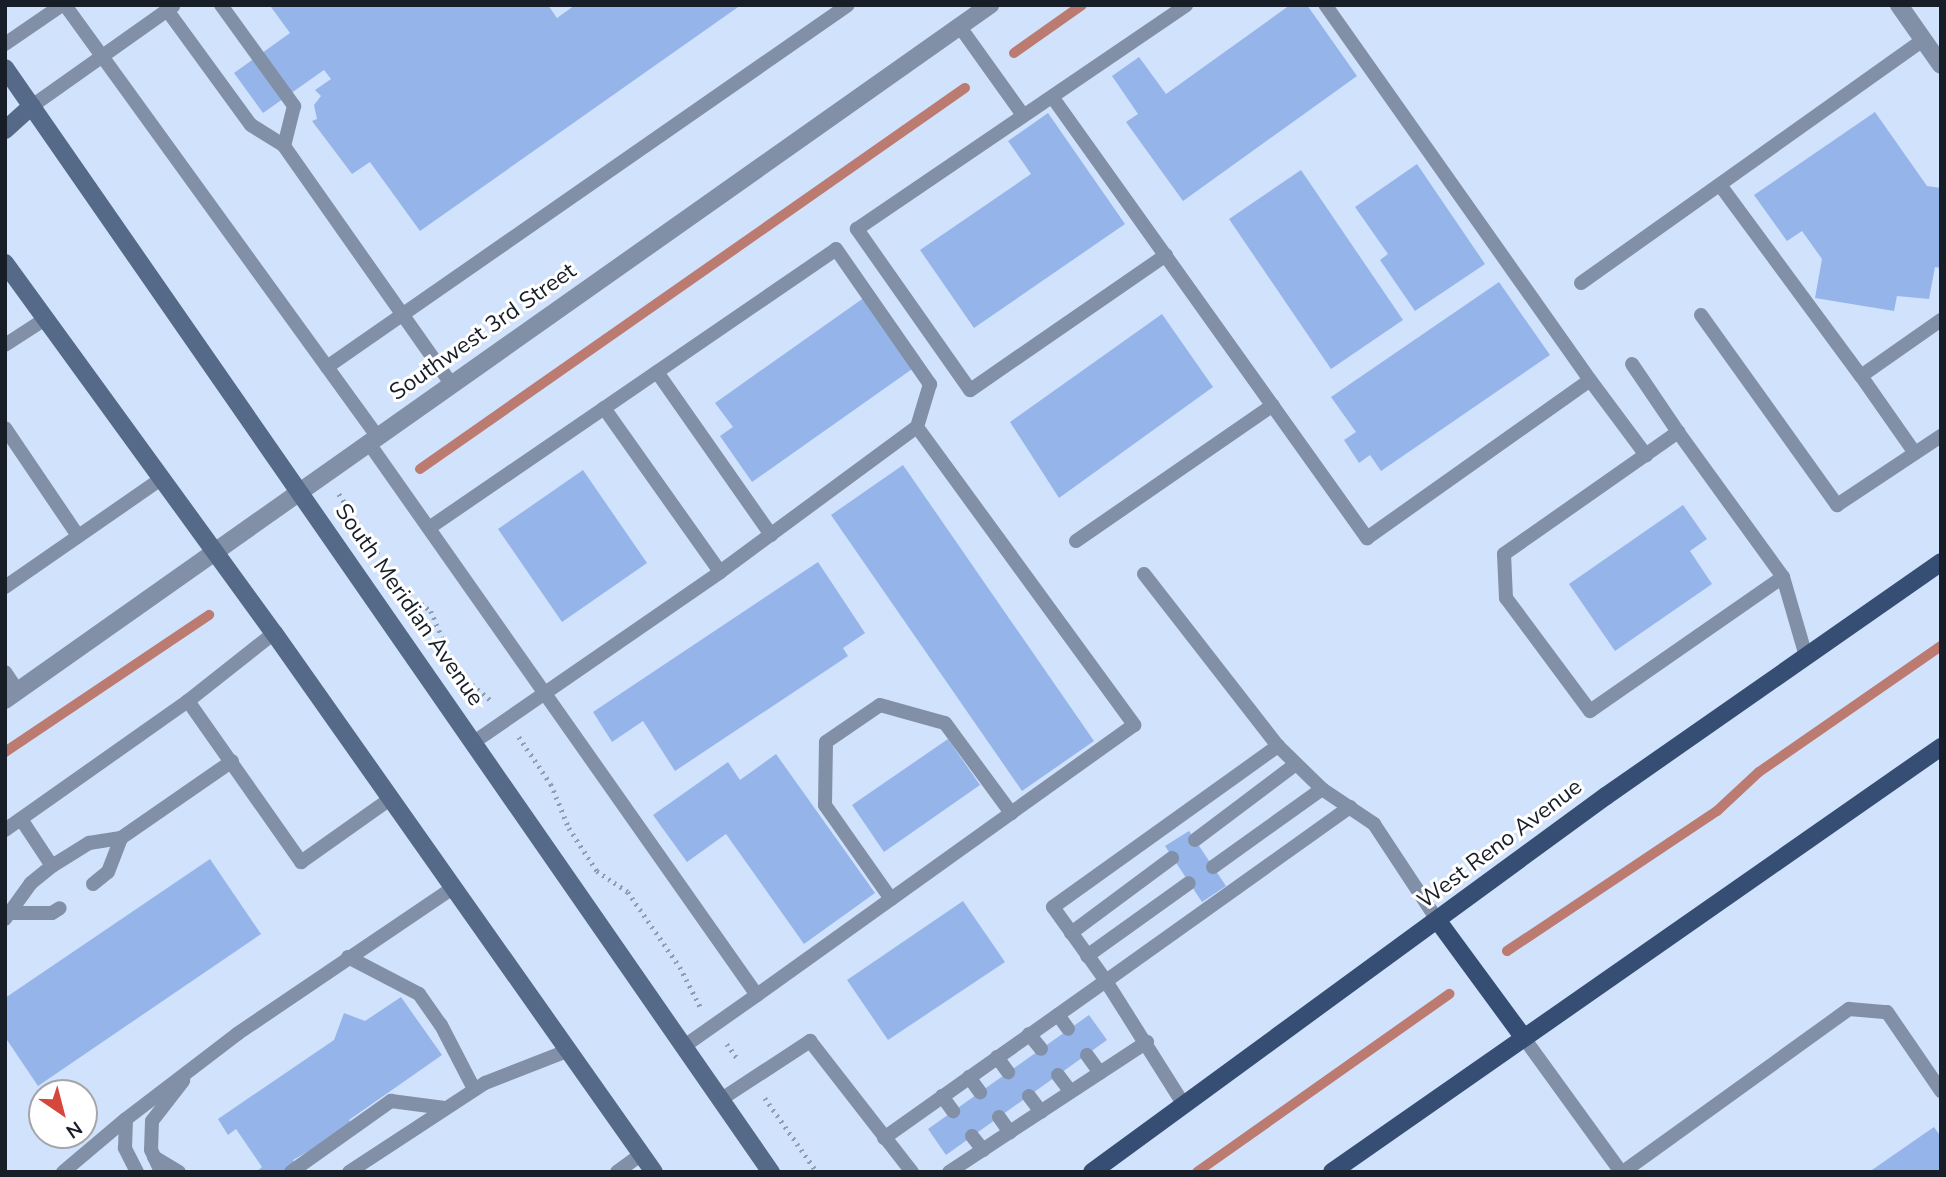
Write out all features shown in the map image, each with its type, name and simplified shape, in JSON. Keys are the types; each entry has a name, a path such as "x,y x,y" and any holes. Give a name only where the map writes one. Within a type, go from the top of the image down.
{"main road":[{"name":"South Meridian Avenue","path":"5,68 771,1172"},
{"path":"5,130 32,106"},
{"path":"5,263 274,633 654,1172"},
{"name":"West Reno Avenue","path":"1092,1172 1438,920 1941,562"},
{"path":"1332,1172 1941,747"},
{"path":"1438,920 1524,1038"}],"street":[{"name":"Southwest 3rd Street","path":"12,695 990,5"},
{"path":"1899,5 1941,65"}],"lane":[{"path":"221,5 294,106 284,146"},
{"path":"327,367 848,5"},
{"path":"1166,255 970,390 857,229 1186,5"},
{"path":"1325,5 1646,455"},
{"path":"5,44 57,7 102,56 327,367 429,528 757,995"},
{"path":"32,106 170,8 251,125 284,146 451,384"},
{"path":"960,27 1023,115"},
{"path":"1581,284 1923,40"},
{"path":"1053,97 1367,538 1590,380"},
{"path":"1720,184 1915,453"},
{"path":"429,528 836,249 930,384 917,427 720,572 474,742"},
{"path":"1701,316 1837,505 1941,436"},
{"path":"5,345 45,319"},
{"path":"1861,376 1941,320"},
{"path":"1632,363 1678,432 1783,577 1806,656"},
{"path":"657,372 771,535"},
{"path":"1076,541 1273,405"},
{"path":"604,408 720,572"},
{"path":"683,1047 1134,725 917,427"},
{"path":"5,428 78,536"},
{"path":"1678,432 1504,554 1506,598 1590,711 1783,577"},
{"path":"5,587 161,479"},
{"path":"1144,574 1278,746 1322,789 1374,824 1438,920"},
{"path":"5,830 188,701 274,633"},
{"path":"5,672 12,695"},
{"path":"188,701 301,862 390,799"},
{"path":"891,899 825,805 826,742 880,705 945,723 1011,813"},
{"path":"1184,1105 1147,1042 1053,907 1278,746"},
{"path":"9,916 31,883 52,866 89,843 121,838 232,761"},
{"path":"1195,840 1296,764"},
{"path":"1213,867 1322,789"},
{"path":"884,1138 1350,807"},
{"path":"21,818 52,866"},
{"path":"93,884 108,872 121,838"},
{"path":"1072,933 1172,858"},
{"path":"1087,956 1189,883"},
{"path":"63,1172 126,1119 192,1069 348,957 453,887"},
{"path":"9,916 52,913 60,908"},
{"path":"348,957 419,995 441,1025 474,1089"},
{"path":"1524,1038 1622,1172 1849,1009 1887,1012 1941,1091"},
{"path":"1058,1015 1069,1029"},
{"path":"1029,1034 1041,1049"},
{"path":"720,1100 750,1077 810,1041 912,1172"},
{"path":"949,1172 1147,1042"},
{"path":"349,1172 474,1089 569,1050"},
{"path":"1087,1055 1100,1073"},
{"path":"997,1057 1008,1072"},
{"path":"160,1172 154,1157 152,1121 192,1069"},
{"path":"1058,1074 1071,1092"},
{"path":"969,1077 980,1092"},
{"path":"942,1096 953,1111"},
{"path":"1028,1096 1041,1112"},
{"path":"290,1172 391,1101 445,1108"},
{"path":"999,1117 1010,1133"},
{"path":"126,1119 125,1147 137,1172"},
{"path":"972,1136 983,1150"},
{"path":"617,1172 642,1154"},
{"path":"154,1157 179,1172"}],"path":[{"path":"339,493 399,586 431,611 456,671 491,698 507,720 551,784 569,828 597,870 628,892 714,1024 817,1172"}],"building":[{"path":"548,5 557,18 575,5 741,5 420,231 370,162 352,174 312,121 317,119 314,105 321,96 315,90 331,79 324,70 263,113 234,73 290,33 271,7"},
{"path":"1290,5 1307,5 1357,76 1183,201 1126,122 1138,114 1112,76 1139,57 1166,94"},
{"path":"1875,112 1927,186 1941,188 1941,268 1935,267 1929,299 1897,296 1894,311 1815,298 1822,259 1802,231 1787,241 1754,195"},
{"path":"1048,113 1125,224 974,328 920,250 1031,174 1008,141"},
{"path":"1417,164 1485,264 1415,311 1380,260 1388,254 1355,207"},
{"path":"1301,170 1403,320 1331,369 1229,219"},
{"path":"1499,282 1550,355 1381,471 1370,455 1359,463 1344,440 1356,432 1331,397"},
{"path":"865,297 915,367 752,482 720,436 733,427 715,403"},
{"path":"1162,314 1213,387 1059,498 1010,422"},
{"path":"903,465 1094,741 1022,791 831,515"},
{"path":"583,470 647,563 562,622 498,529"},
{"path":"1683,505 1707,539 1690,551 1712,584 1615,651 1569,584"},
{"path":"818,562 865,633 843,648 848,656 675,771 643,721 612,742 593,712"},
{"path":"948,739 980,785 884,852 852,805"},
{"path":"776,754 875,893 804,944 726,834 687,862 653,815 728,762 740,780"},
{"path":"1189,831 1226,886 1202,902 1165,846"},
{"path":"210,859 261,934 48,1079 33,1079 5,1037 5,998"},
{"path":"963,901 1005,962 888,1040 847,980"},
{"path":"401,997 442,1055 349,1120 353,1126 293,1160 297,1165 288,1172 256,1172 262,1167 236,1129 228,1135 218,1119 334,1040 344,1013 365,1021"},
{"path":"1089,1015 1107,1040 946,1155 928,1129"},
{"path":"1934,1127 1941,1137 1941,1172 1869,1172"}],"waterway":[{"path":"1014,53 1082,5"},
{"path":"420,469 965,88"},
{"path":"5,752 209,615"},
{"path":"1507,951 1717,811 1759,772 1941,646"},
{"path":"1197,1172 1449,994"}]}
